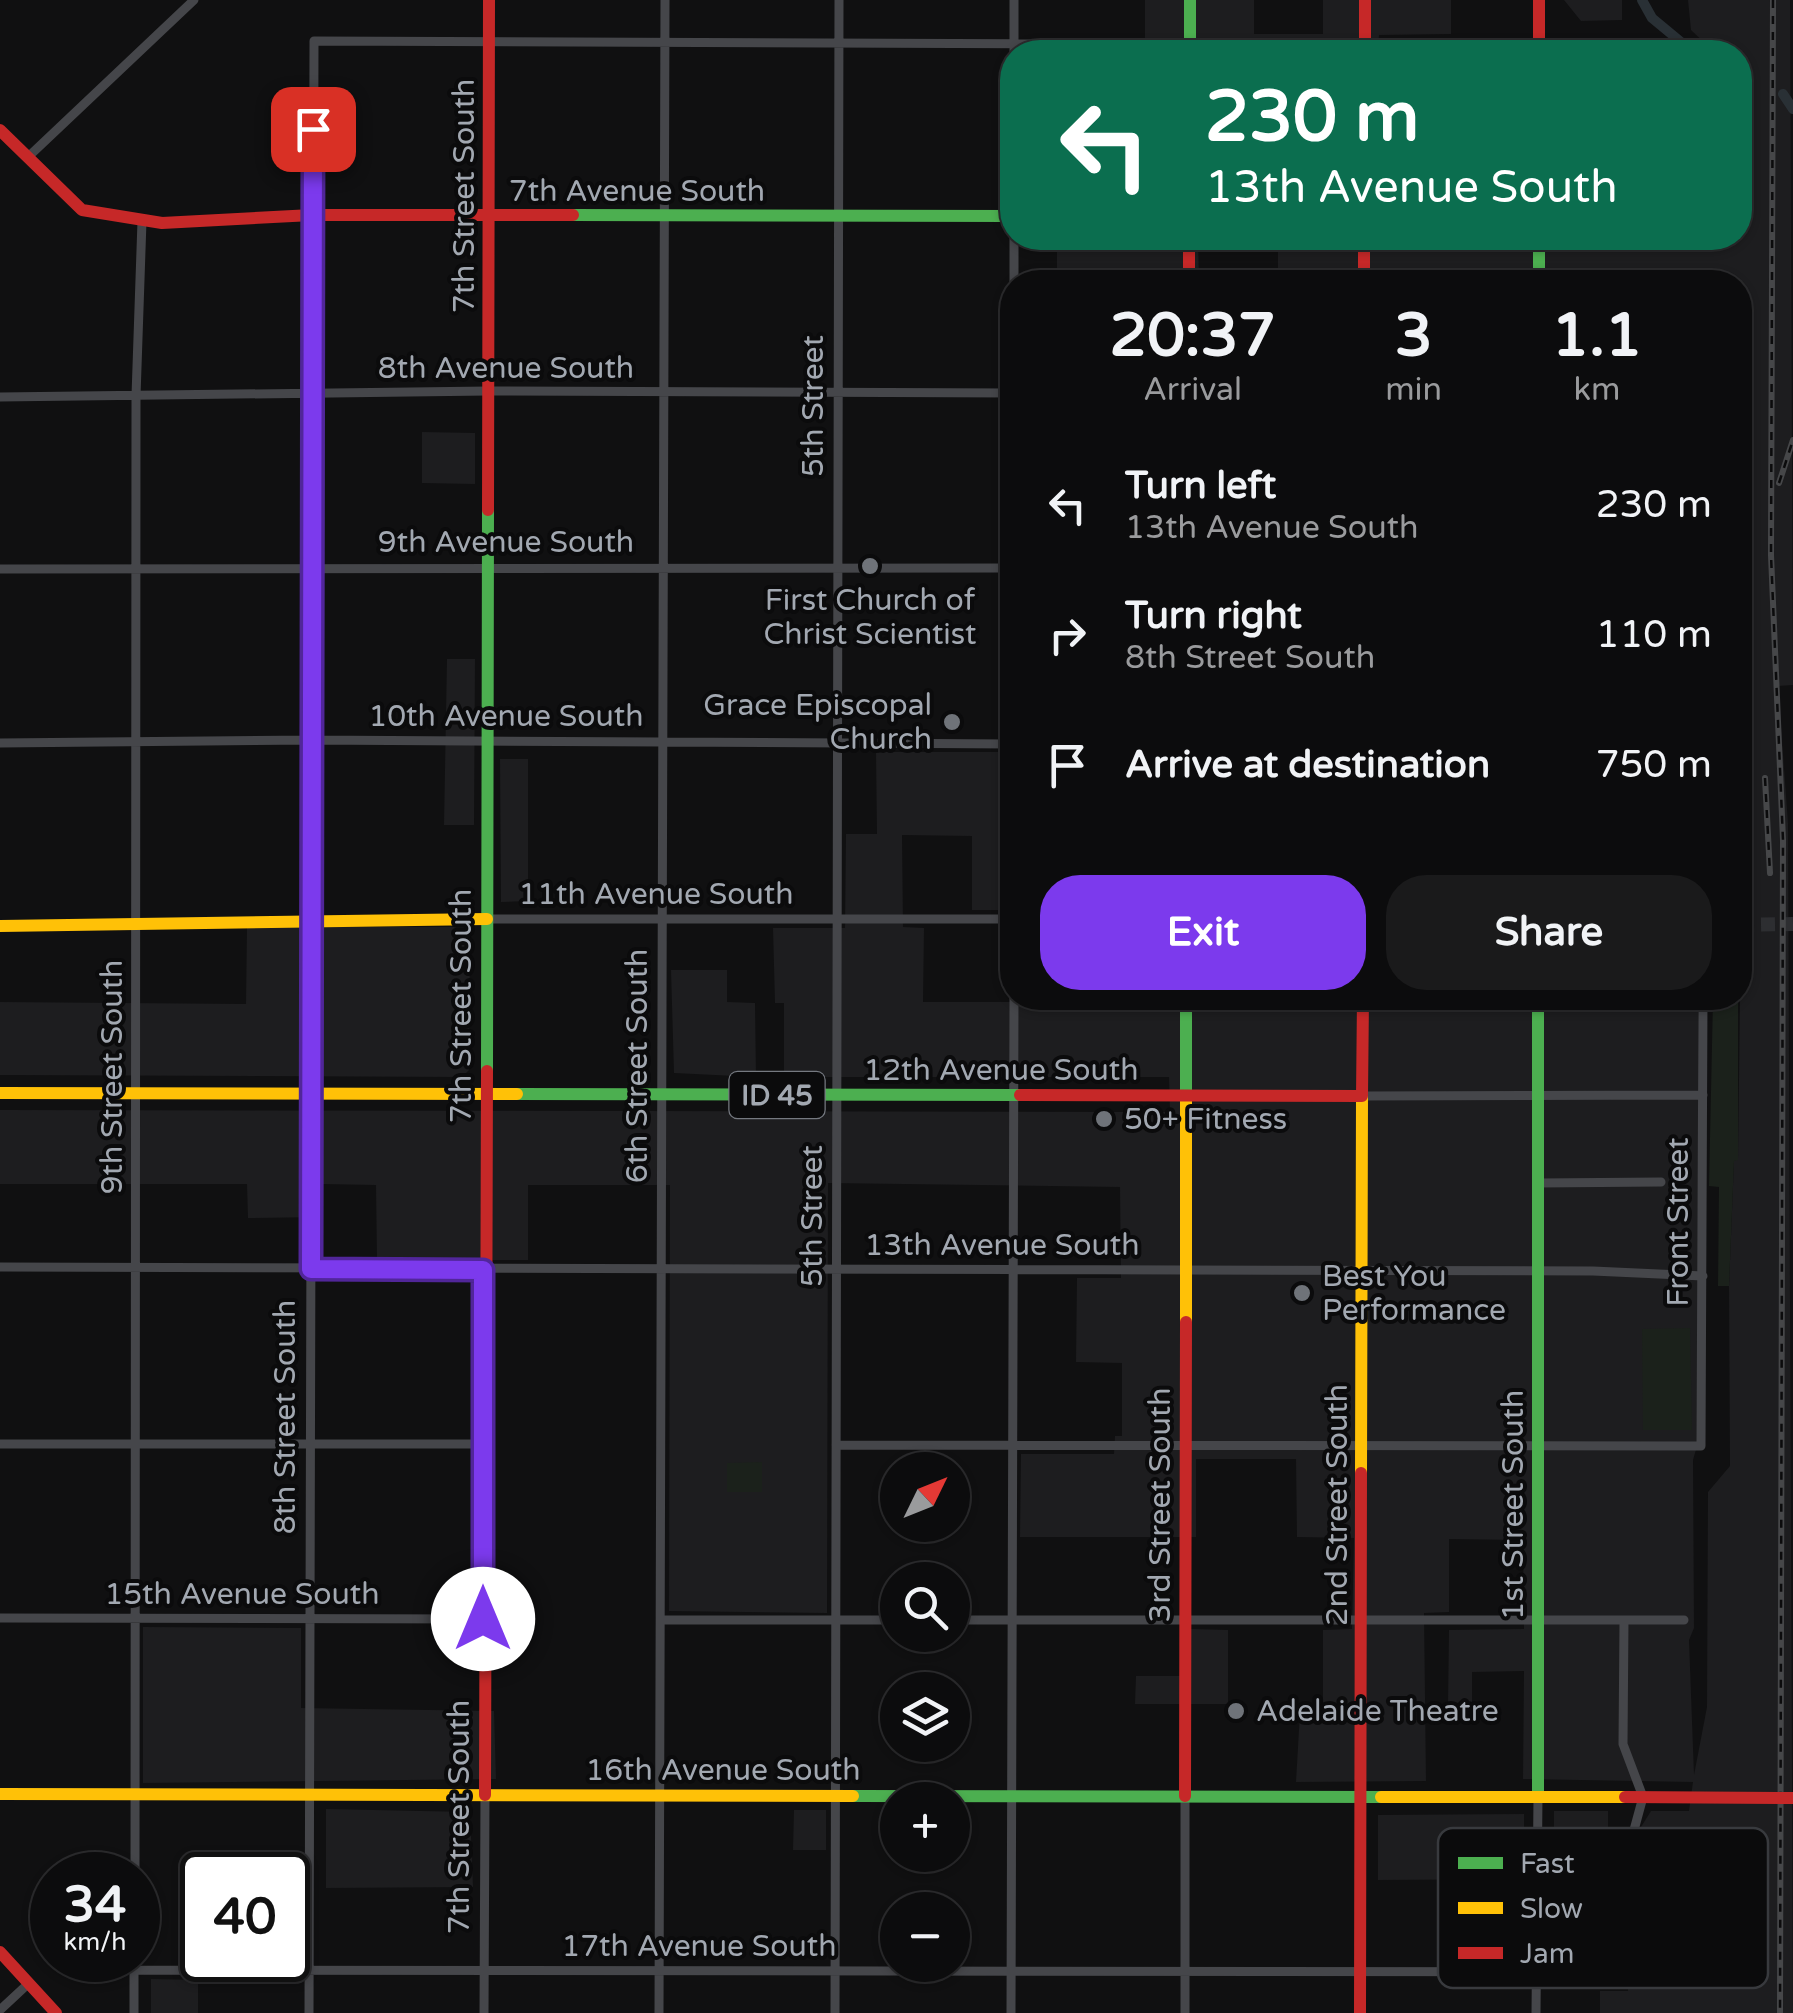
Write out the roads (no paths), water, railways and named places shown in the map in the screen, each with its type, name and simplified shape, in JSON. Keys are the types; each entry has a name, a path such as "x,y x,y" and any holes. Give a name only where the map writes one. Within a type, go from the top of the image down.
{"main road":[{"name":"7th Street South","path":"485,1794 483,1270 490,0"},
{"path":"1190,0 1190,40"},
{"path":"1365,0 1365,40"},
{"path":"1539,40 1540,0"},
{"path":"0,130 27,158"},
{"name":"7th Avenue South","path":"27,158 67,200 99,216 142,221 312,216 1000,216"},
{"name":"11th Avenue South","path":"0,926 487,919"},
{"name":"3rd Street South","path":"1185,1796 1186,1010"},
{"name":"2nd Street South","path":"1360,2013 1363,1010"},
{"name":"1st Street South","path":"1538,1010 1538,1796"},
{"name":"12th Avenue South","path":"0,1093 1362,1096"},
{"name":"16th Avenue South","path":"0,1794 1793,1798"},
{"path":"0,1952 56,2013"}],"street":[{"path":"27,158 194,0"},
{"name":"6th Street South","path":"660,2013 665,0"},
{"name":"5th Street","path":"835,2013 838,0"},
{"path":"1014,0 1014,40"},
{"name":"8th Street South","path":"310,1970 309,923 314,41 490,41"},
{"path":"490,41 1000,47"},
{"name":"9th Street South","path":"134,1852 136,396 142,221"},
{"name":"8th Avenue South","path":"0,398 488,391 1000,393"},
{"name":"9th Avenue South","path":"0,569 1000,568"},
{"name":"10th Avenue South","path":"0,743 310,740 1000,744"},
{"name":"11th Avenue South","path":"487,919 1000,920"},
{"path":"1010,2013 1014,1010"},
{"name":"Front Street","path":"1538,1446 1701,1446 1703,1010"},
{"name":"12th Avenue South","path":"1362,1096 1703,1095"},
{"path":"1538,1183 1661,1182"},
{"name":"13th Avenue South","path":"0,1268 1362,1270 1703,1276"},
{"path":"0,1444 483,1444"},
{"path":"836,1446 1538,1446"},
{"name":"15th Avenue South","path":"0,1618 483,1619"},
{"path":"661,1620 880,1620"},
{"path":"970,1620 1684,1620"},
{"name":"17th Avenue South","path":"1624,1620 1623,1744 1643,1797 1634,1828"},
{"name":"7th Street South","path":"484,2013 485,1794"},
{"name":"3rd Street South","path":"1185,1796 1186,2013"},
{"name":"1st Street South","path":"1538,1796 1538,1828"},
{"name":"17th Avenue South","path":"310,1970 1438,1972"},
{"path":"134,1982 134,2013"},
{"name":"8th Street South","path":"309,2013 310,1982"},
{"path":"0,2010 29,1984"}],"waterway":[{"path":"1642,0 1652,18 1679,40"},
{"path":"1783,94 1793,109"}],"tunnel":[{"path":"1752,925 1793,924"}],"railway":[{"path":"1773,0 1771,555 1783,840 1780,2013"},
{"path":"1779,483 1793,440"},
{"path":"1765,778 1770,873"}],"place":[{"name":"First Church of Christ Scientist","path":"870,566"},
{"name":"Grace Episcopal Church","path":"952,722"},
{"name":"50+ Fitness","path":"1104,1119"},
{"name":"Best You Performance","path":"1302,1293"},
{"name":"Adelaide Theatre","path":"1236,1711"}]}
